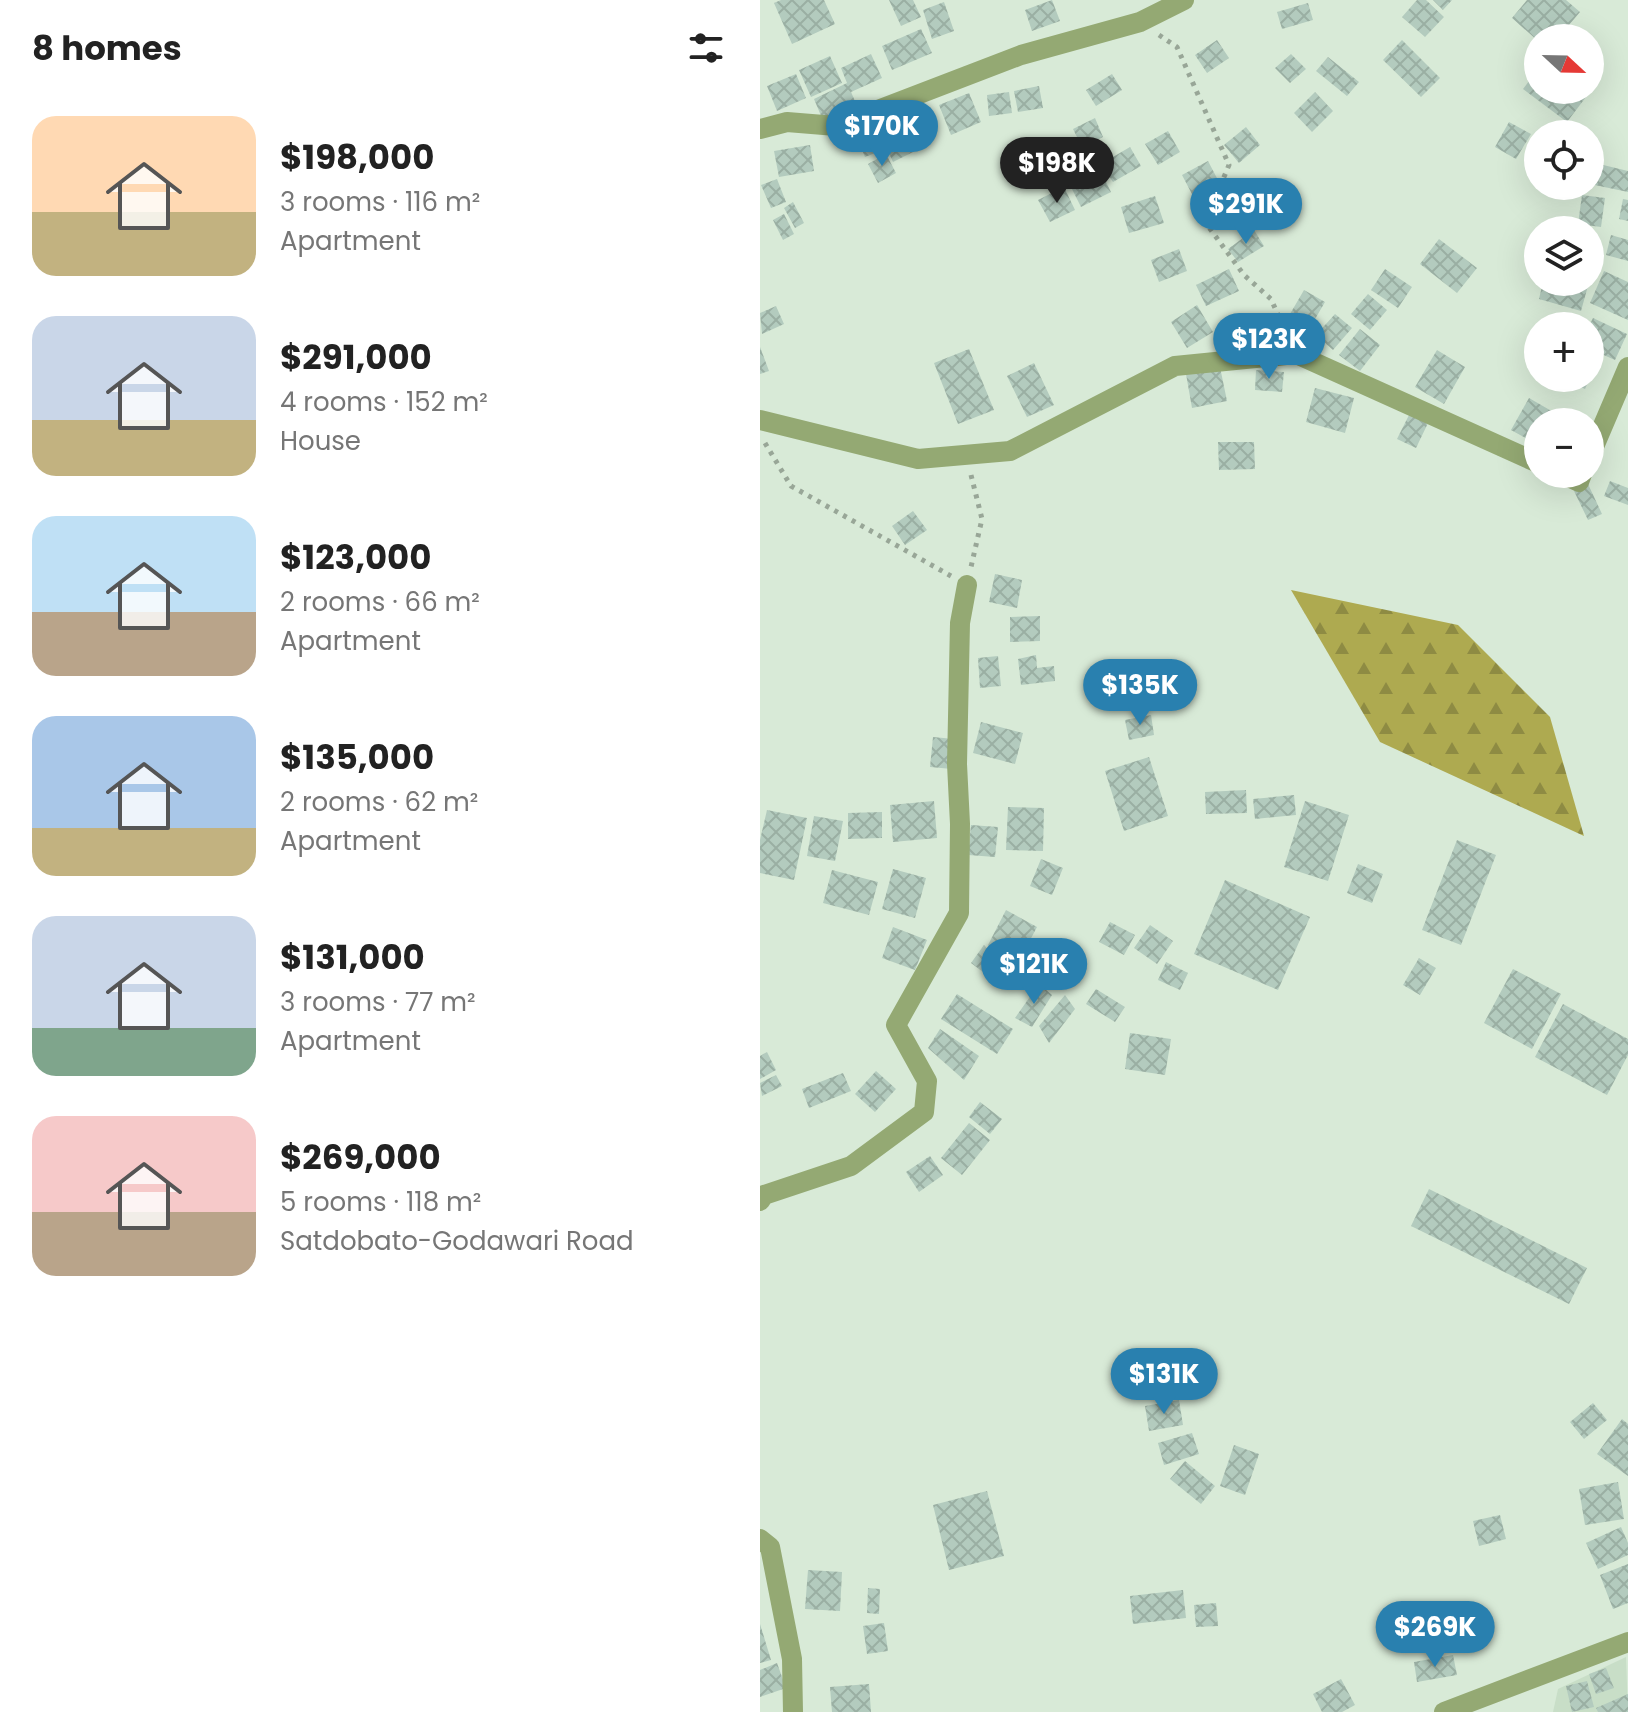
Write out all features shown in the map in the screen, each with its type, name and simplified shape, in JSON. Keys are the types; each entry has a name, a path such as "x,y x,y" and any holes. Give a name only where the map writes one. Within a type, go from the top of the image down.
{"street":[{"path":"760,129 787,122 836,126 1021,55 1140,22 1184,0"},
{"path":"760,420 918,459 1010,451 1175,366 1296,354 1524,457"},
{"path":"1604,423 1628,367"},
{"path":"760,1201 764,1195 851,1166 924,1112 927,1081 896,1025 959,913 957,764 960,639 967,585"},
{"path":"760,1539 770,1547 792,1659 793,1712"},
{"path":"1444,1712 1628,1642"}],"path":[{"path":"1140,22 1177,47 1229,165 1205,222 1244,275 1271,299 1296,354"},
{"path":"760,435 791,486 967,585 982,519 965,455"}],"shaded area":[{"path":"1626,1657 1628,1712 1553,1712 1558,1689"}],"green space":[{"path":"1291,590 1458,625 1550,717 1584,836 1380,742"}],"building":[{"path":"781,0 824,0 835,24 792,44 774,3"},
{"path":"889,0 913,0 921,17 901,26"},
{"path":"1052,0 1060,21 1032,31 1025,10"},
{"path":"1417,0 1426,0 1444,17 1425,37 1402,17"},
{"path":"1433,0 1452,0 1443,10"},
{"path":"1527,0 1566,0 1580,12 1570,24 1524,24 1524,29 1512,18"},
{"path":"944,2 954,31 932,39 923,10"},
{"path":"1308,3 1313,20 1282,29 1277,12"},
{"path":"921,29 932,53 892,70 882,46"},
{"path":"1217,40 1229,58 1207,73 1195,55"},
{"path":"1402,40 1440,78 1421,97 1383,60"},
{"path":"871,54 882,78 851,92 858,108 824,123 814,99 847,83 841,68"},
{"path":"1291,54 1306,69 1290,83 1275,68"},
{"path":"830,56 842,83 811,97 799,70"},
{"path":"1328,57 1359,82 1347,96 1316,71"},
{"path":"796,74 806,98 777,111 767,86"},
{"path":"1112,74 1122,90 1096,106 1086,90"},
{"path":"1039,86 1043,108 1018,112 1014,91"},
{"path":"1009,92 1012,113 989,116 987,95"},
{"path":"1315,92 1333,111 1312,132 1294,113"},
{"path":"969,93 981,122 951,135 939,105"},
{"path":"1543,104 1581,104 1569,120"},
{"path":"897,113 915,151 893,162 875,123"},
{"path":"1095,118 1103,137 1082,147 1073,129"},
{"path":"1509,122 1524,130 1524,146 1516,159 1495,147"},
{"path":"1246,127 1260,145 1239,163 1224,145"},
{"path":"1168,131 1180,152 1158,165 1145,144"},
{"path":"876,133 883,150 865,157 858,140"},
{"path":"810,145 814,171 779,177 774,151"},
{"path":"1130,147 1141,166 1113,182 1101,164"},
{"path":"886,154 896,173 878,183 868,164"},
{"path":"1208,161 1219,182 1193,196 1182,175"},
{"path":"1604,165 1628,171 1628,192 1604,187"},
{"path":"1101,172 1111,192 1081,207 1071,187"},
{"path":"777,179 786,202 771,208 761,185"},
{"path":"1064,187 1075,210 1050,222 1038,200"},
{"path":"1155,196 1164,223 1129,233 1121,207"},
{"path":"1605,198 1603,216 1579,216 1581,200"},
{"path":"1623,199 1628,200 1628,221 1619,219"},
{"path":"793,202 804,223 795,228 784,208"},
{"path":"784,214 794,234 783,240 773,220"},
{"path":"1254,230 1264,246 1238,262 1228,249"},
{"path":"1611,235 1628,240 1628,261 1606,255"},
{"path":"1439,239 1477,268 1457,293 1420,264"},
{"path":"1179,249 1187,271 1159,282 1151,260"},
{"path":"1229,269 1239,291 1206,306 1196,285"},
{"path":"1385,269 1412,287 1398,308 1371,290"},
{"path":"1604,271 1628,282 1628,320 1590,303 1593,296 1604,296"},
{"path":"1304,290 1325,302 1304,338 1283,326"},
{"path":"1368,294 1387,310 1370,330 1351,314"},
{"path":"1540,296 1585,296 1581,311 1539,299"},
{"path":"1197,305 1213,332 1187,348 1171,322"},
{"path":"776,306 784,324 762,334 760,313"},
{"path":"1335,314 1352,328 1333,350 1316,335"},
{"path":"1604,323 1627,334 1615,360 1604,355"},
{"path":"1360,329 1380,345 1360,371 1339,355"},
{"path":"760,347 769,371 760,374"},
{"path":"969,349 994,410 958,424 934,363"},
{"path":"1437,350 1465,367 1444,404 1415,387"},
{"path":"1034,363 1054,405 1027,417 1007,376"},
{"path":"1220,367 1227,401 1192,408 1186,374"},
{"path":"1256,370 1284,372 1282,392 1255,390"},
{"path":"1315,388 1354,398 1345,433 1306,422"},
{"path":"1529,398 1546,408 1524,408 1524,437 1511,430"},
{"path":"1410,413 1429,421 1416,448 1397,439"},
{"path":"1218,442 1254,442 1255,469 1219,470"},
{"path":"1610,481 1628,488 1628,505 1604,496"},
{"path":"1590,488 1602,514 1588,520 1574,491"},
{"path":"913,511 927,530 905,545 892,526"},
{"path":"995,574 1022,580 1017,608 989,602"},
{"path":"1040,616 1040,641 1010,642 1010,617"},
{"path":"1036,655 1037,668 1054,666 1055,681 1021,685 1018,659"},
{"path":"998,656 1001,686 980,688 978,658"},
{"path":"1151,715 1154,735 1129,740 1125,720"},
{"path":"981,722 1023,733 1015,764 973,753"},
{"path":"933,737 954,739 952,769 930,767"},
{"path":"1149,757 1168,816 1124,831 1105,771"},
{"path":"1246,790 1247,813 1206,814 1205,792"},
{"path":"1294,795 1296,815 1255,819 1253,799"},
{"path":"934,801 937,838 893,842 890,805"},
{"path":"1305,801 1349,815 1328,881 1284,867"},
{"path":"1008,807 1044,808 1043,851 1006,850"},
{"path":"767,810 807,818 794,880 760,873 760,840"},
{"path":"882,812 882,838 848,839 848,813"},
{"path":"814,816 843,821 835,861 807,856"},
{"path":"971,825 998,827 995,857 968,855"},
{"path":"1457,840 1496,855 1461,945 1422,930"},
{"path":"1041,859 1063,868 1052,895 1030,886"},
{"path":"1358,864 1383,874 1372,903 1347,893"},
{"path":"893,869 926,878 915,918 882,909"},
{"path":"832,870 878,882 869,915 823,903"},
{"path":"1225,880 1310,917 1278,990 1194,954"},
{"path":"1006,910 1037,927 1019,961 988,945"},
{"path":"1110,922 1135,935 1124,955 1099,942"},
{"path":"1150,925 1173,941 1157,964 1134,948"},
{"path":"893,927 927,940 915,970 882,958"},
{"path":"1041,940 1076,955 1064,983 1029,968"},
{"path":"984,945 993,956 987,975 971,963"},
{"path":"1419,958 1436,968 1420,995 1403,985"},
{"path":"1166,962 1188,973 1180,990 1158,980"},
{"path":"1513,969 1561,994 1532,1049 1484,1023"},
{"path":"1039,984 1052,995 1032,1027 1015,1018"},
{"path":"1096,989 1125,1007 1115,1022 1086,1004"},
{"path":"957,994 1013,1029 997,1054 941,1019"},
{"path":"1065,995 1075,1009 1049,1043 1039,1026"},
{"path":"1563,1004 1628,1039 1628,1055 1607,1095 1535,1057"},
{"path":"940,1029 979,1056 964,1080 928,1048"},
{"path":"1130,1033 1171,1039 1165,1075 1125,1069"},
{"path":"767,1052 776,1070 760,1079 760,1056"},
{"path":"876,1071 896,1089 875,1112 855,1094"},
{"path":"843,1073 851,1091 809,1108 802,1089"},
{"path":"776,1075 782,1086 762,1096 760,1083"},
{"path":"980,1102 1002,1119 990,1134 969,1117"},
{"path":"969,1123 990,1140 962,1175 941,1158"},
{"path":"930,1156 943,1175 919,1192 906,1172"},
{"path":"1429,1189 1587,1268 1569,1304 1411,1226"},
{"path":"1179,1400 1183,1425 1149,1431 1145,1406"},
{"path":"1593,1403 1607,1420 1584,1439 1570,1422"},
{"path":"1622,1419 1628,1424 1628,1476 1597,1454"},
{"path":"1192,1433 1199,1454 1164,1465 1158,1443"},
{"path":"1234,1445 1259,1454 1245,1495 1220,1486"},
{"path":"1185,1461 1215,1486 1201,1504 1170,1479"},
{"path":"1618,1482 1624,1519 1585,1525 1579,1489"},
{"path":"987,1491 1004,1556 949,1570 933,1505"},
{"path":"1500,1515 1506,1539 1479,1546 1473,1521"},
{"path":"1621,1527 1628,1543 1628,1555 1598,1569 1586,1543"},
{"path":"1628,1564 1628,1603 1613,1609 1600,1575"},
{"path":"808,1570 842,1572 840,1611 805,1609"},
{"path":"868,1588 880,1589 879,1614 867,1613"},
{"path":"1183,1590 1186,1618 1133,1624 1130,1596"},
{"path":"1216,1603 1218,1626 1196,1627 1194,1605"},
{"path":"884,1623 888,1651 867,1654 863,1626"},
{"path":"760,1624 771,1660 760,1663"},
{"path":"1453,1655 1457,1675 1417,1682 1414,1662"},
{"path":"777,1663 786,1688 760,1697 760,1670"},
{"path":"1606,1668 1614,1688 1596,1694 1589,1674"},
{"path":"1341,1679 1355,1705 1342,1712 1322,1712 1313,1694"},
{"path":"1587,1681 1594,1707 1572,1712 1566,1686"},
{"path":"869,1684 871,1712 832,1712 830,1687"},
{"path":"1628,1694 1628,1712 1598,1712 1596,1708"}]}
